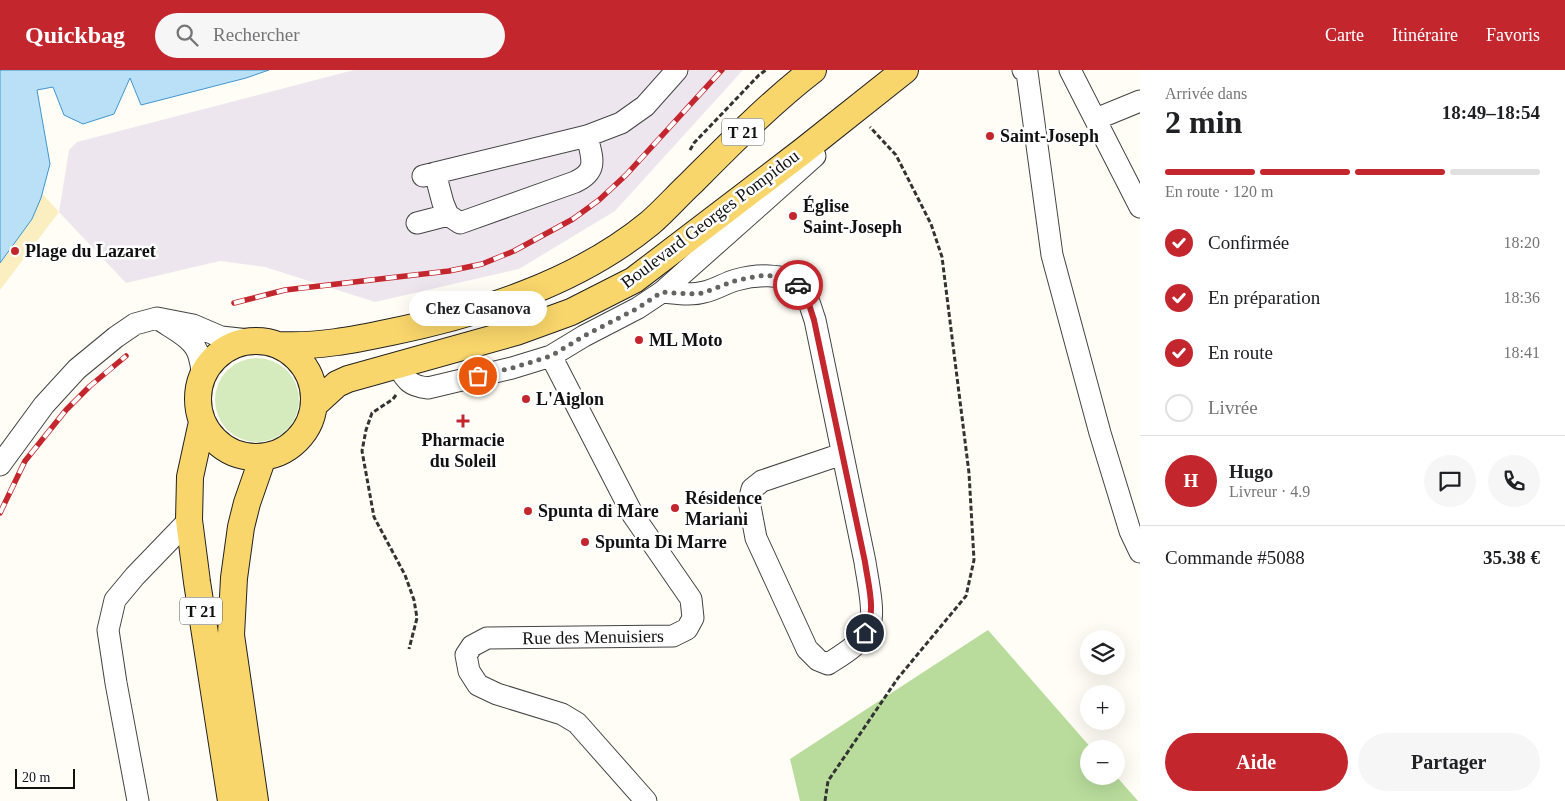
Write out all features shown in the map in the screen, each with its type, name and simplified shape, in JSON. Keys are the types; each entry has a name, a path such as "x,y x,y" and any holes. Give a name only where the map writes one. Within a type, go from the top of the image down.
{"main road":[{"name":"Boulevard Georges Pompidou","path":"314,405 337,384 348,379 402,373 572,312 634,280 905,70"},
{"name":"Boulevard Georges Pompidou","path":"269,343 316,345 359,339 432,324 504,301 561,279 615,248 651,222 786,91 810,71"},
{"path":"241,343 269,343 294,355 306,369 313,386 314,405 311,420 303,434 292,445 278,453 263,457 248,457 234,453 221,446 210,435 202,422 198,399 202,376 212,361 225,350 241,343"},
{"name":"T 21","path":"202,422 190,477 189,520 231,801"},
{"name":"T 21","path":"255,801 231,635 234,578 241,527 263,457"}],"street":[{"path":"588,136 592,158 591,170 586,177 460,223 448,215 429,175 588,136 621,123 645,106 677,70"},
{"path":"1023,70 1027,72 1052,255 1100,432 1130,531 1140,552"},
{"path":"1070,70 1140,205"},
{"path":"1096,119 1140,101"},
{"name":"Boulevard Georges Pompidou","path":"402,373 417,387 428,388 512,368 551,356 584,336 638,308 662,292 822,149 850,113"},
{"path":"417,223 448,215"},
{"path":"662,292 703,293 737,280 766,275 783,278 798,285 806,295 814,320 865,562 871,602 870,624 859,641 828,664 818,660 807,649 756,538 749,501 752,489 762,481 842,454"},
{"path":"0,465 44,405 77,369 135,324 157,318 193,325 221,338 269,343"},
{"path":"157,318 184,336 196,348 200,356 202,376"},
{"name":"Rue des Menuisiers","path":"551,356 633,515 691,599 693,618 687,629 673,636 487,638 472,646 466,655 469,671 478,685 497,694 562,714 577,723 646,801"},
{"path":"138,801 108,630 115,600 135,576 189,520"}],"path":[{"path":"689,151 700,136 766,70"},
{"path":"825,801 828,781 898,678 966,596 974,560 969,473 942,257 931,224 896,155 850,113"},
{"path":"402,373 393,399 372,413 362,451 374,517 405,574 414,600 417,618 409,649"}],"shaded area":[{"path":"354,70 743,70 615,211 519,269 375,302 265,267 220,261 126,283 59,212 69,150 77,142"}],"green space":[{"path":"257,358 273,361 287,370 296,384 299,400 296,416 287,430 273,439 257,442 241,439 227,430 218,416 215,400 218,384 227,370 241,361"},
{"path":"988,630 1084,740 1080,740 1080,785 1124,785 1138,801 800,801 790,759"}],"sand":[{"name":"Plage du Lazaret","path":"16,165 59,212 0,290 0,189"}],"water":[{"path":"0,70 269,70 246,78 141,105 130,78 114,114 83,124 64,115 53,87 37,90 50,164 41,198 32,219 0,263"}],"railway":[{"path":"234,303 285,290 449,271 482,264 514,251 573,219 599,200 626,175 722,70"},
{"path":"0,513 25,461 66,410 90,386 126,356"}],"way so far":[{"path":"478,376 551,356 584,336 638,308 662,292 703,293 737,280 766,275 783,278 798,285"}],"place":[{"name":"Saint-Joseph","path":"990,136"},
{"name":"Église Saint-Joseph","path":"793,216"},
{"name":"Plage du Lazaret","path":"15,251"},
{"name":"ML Moto","path":"639,340"},
{"name":"Chez Casanova","path":"478,376"},
{"name":"L'Aiglon","path":"526,399"},
{"name":"Pharmacie du Soleil","path":"463,421"},
{"name":"Résidence Mariani","path":"675,508"},
{"name":"Spunta di Mare","path":"528,511"},
{"name":"Spunta Di Marre","path":"585,542"}],"route":[{"path":"798,285 806,295 814,320 865,562 871,602 870,624 865,633"}]}
